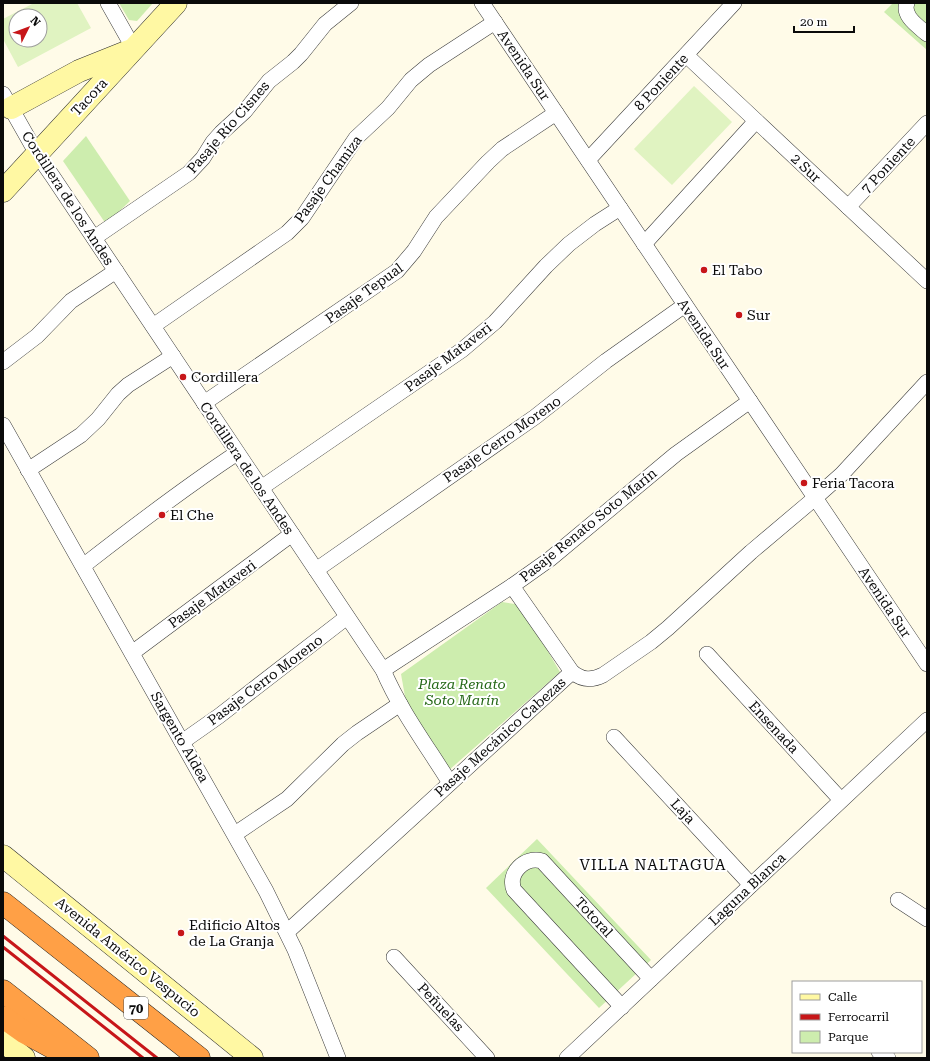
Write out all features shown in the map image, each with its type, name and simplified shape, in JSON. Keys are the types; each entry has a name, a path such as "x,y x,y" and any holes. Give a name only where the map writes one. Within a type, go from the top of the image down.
{"highway":[{"name":"70","path":"3,903 199,1058"},
{"path":"3,991 88,1058"},
{"path":"3,1017 40,1042 72,1058"}],"street":[{"path":"7,101 134,49 108,3"},
{"name":"Tacora","path":"3,191 176,3"},
{"name":"Pasaje Río Cisnes","path":"94,238 189,173 203,158 221,133 245,111 269,80 293,62 326,24 351,3"},
{"name":"Avenida Sur","path":"482,3 927,664"},
{"name":"8 Poniente","path":"588,160 734,3"},
{"path":"907,3 905,8 906,13 927,34"},
{"name":"Pasaje Chamiza","path":"153,326 287,233 302,218 356,138 388,108 411,80 429,65 494,22"},
{"name":"2 Sur","path":"686,55 927,281"},
{"name":"Cordillera de los Andes","path":"7,101 38,154 383,670 400,704 450,783"},
{"name":"Pasaje Tepual","path":"204,403 387,280 414,251 440,212 488,162 502,149 556,113"},
{"path":"644,244 756,121"},
{"name":"7 Poniente","path":"848,207 927,123"},
{"name":"Pasaje Mataveri","path":"261,488 462,350 495,322 546,266 569,244 595,224 620,208"},
{"path":"3,362 37,336 63,308 116,271"},
{"name":"Pasaje Cerro Moreno","path":"316,570 535,418 606,361 650,328 685,305"},
{"path":"28,470 81,435 98,419 111,402 123,390 173,356"},
{"path":"815,498 842,474 927,382"},
{"name":"Pasaje Renato Soto Marín","path":"383,670 512,586 571,542 676,454 750,401"},
{"name":"Sargento Aldea","path":"3,425 235,834 287,932 338,1058"},
{"path":"83,566 173,497 237,453"},
{"name":"Pasaje Mecánico Cabezas","path":"287,932 572,672 582,678 589,680 596,679 645,646 668,628 751,552 815,498"},
{"name":"Pasaje Mataveri","path":"132,653 292,534"},
{"path":"512,586 572,672"},
{"name":"Pasaje Cerro Moreno","path":"182,742 219,716 347,617"},
{"name":"Ensenada","path":"707,654 841,800"},
{"path":"235,834 287,798 357,733 400,704"},
{"name":"Laguna Blanca","path":"567,1058 927,720"},
{"name":"Laja","path":"614,737 751,885"},
{"name":"Avenida Américo Vespucio","path":"3,856 252,1058"},
{"name":"Totoral","path":"622,1006 514,890 512,881 515,872 529,860 536,859 542,861 651,979"},
{"path":"898,900 927,919"},
{"name":"Peñuelas","path":"394,956 487,1058"},
{"path":"3,1041 24,1058"}],"green space":[{"path":"34,3 77,3 91,28 18,67 3,39 3,19 8,16 8,48 48,48 48,8 24,8"},
{"path":"119,3 153,3 137,21 129,20"},
{"path":"893,3 927,3 927,50 884,12"},
{"path":"694,86 732,122 672,185 634,149"},
{"path":"86,136 130,201 106,224 63,161"},
{"name":"Plaza Renato Soto Marín","path":"502,602 521,605 560,672 448,771 406,702 401,674"},
{"path":"537,839 651,960 599,1008 486,888"}],"railway":[{"path":"3,936 157,1058"},
{"path":"3,947 143,1058"}],"place":[{"name":"El Tabo","path":"704,270"},
{"name":"Sur","path":"739,315"},
{"name":"Cordillera","path":"183,377"},
{"name":"Feria Tacora","path":"804,483"},
{"name":"El Che","path":"162,515"},
{"name":"Edificio Altos de La Granja","path":"181,933"}],"district":[{"name":"VILLA NALTAGUA","path":"653,865"}]}
